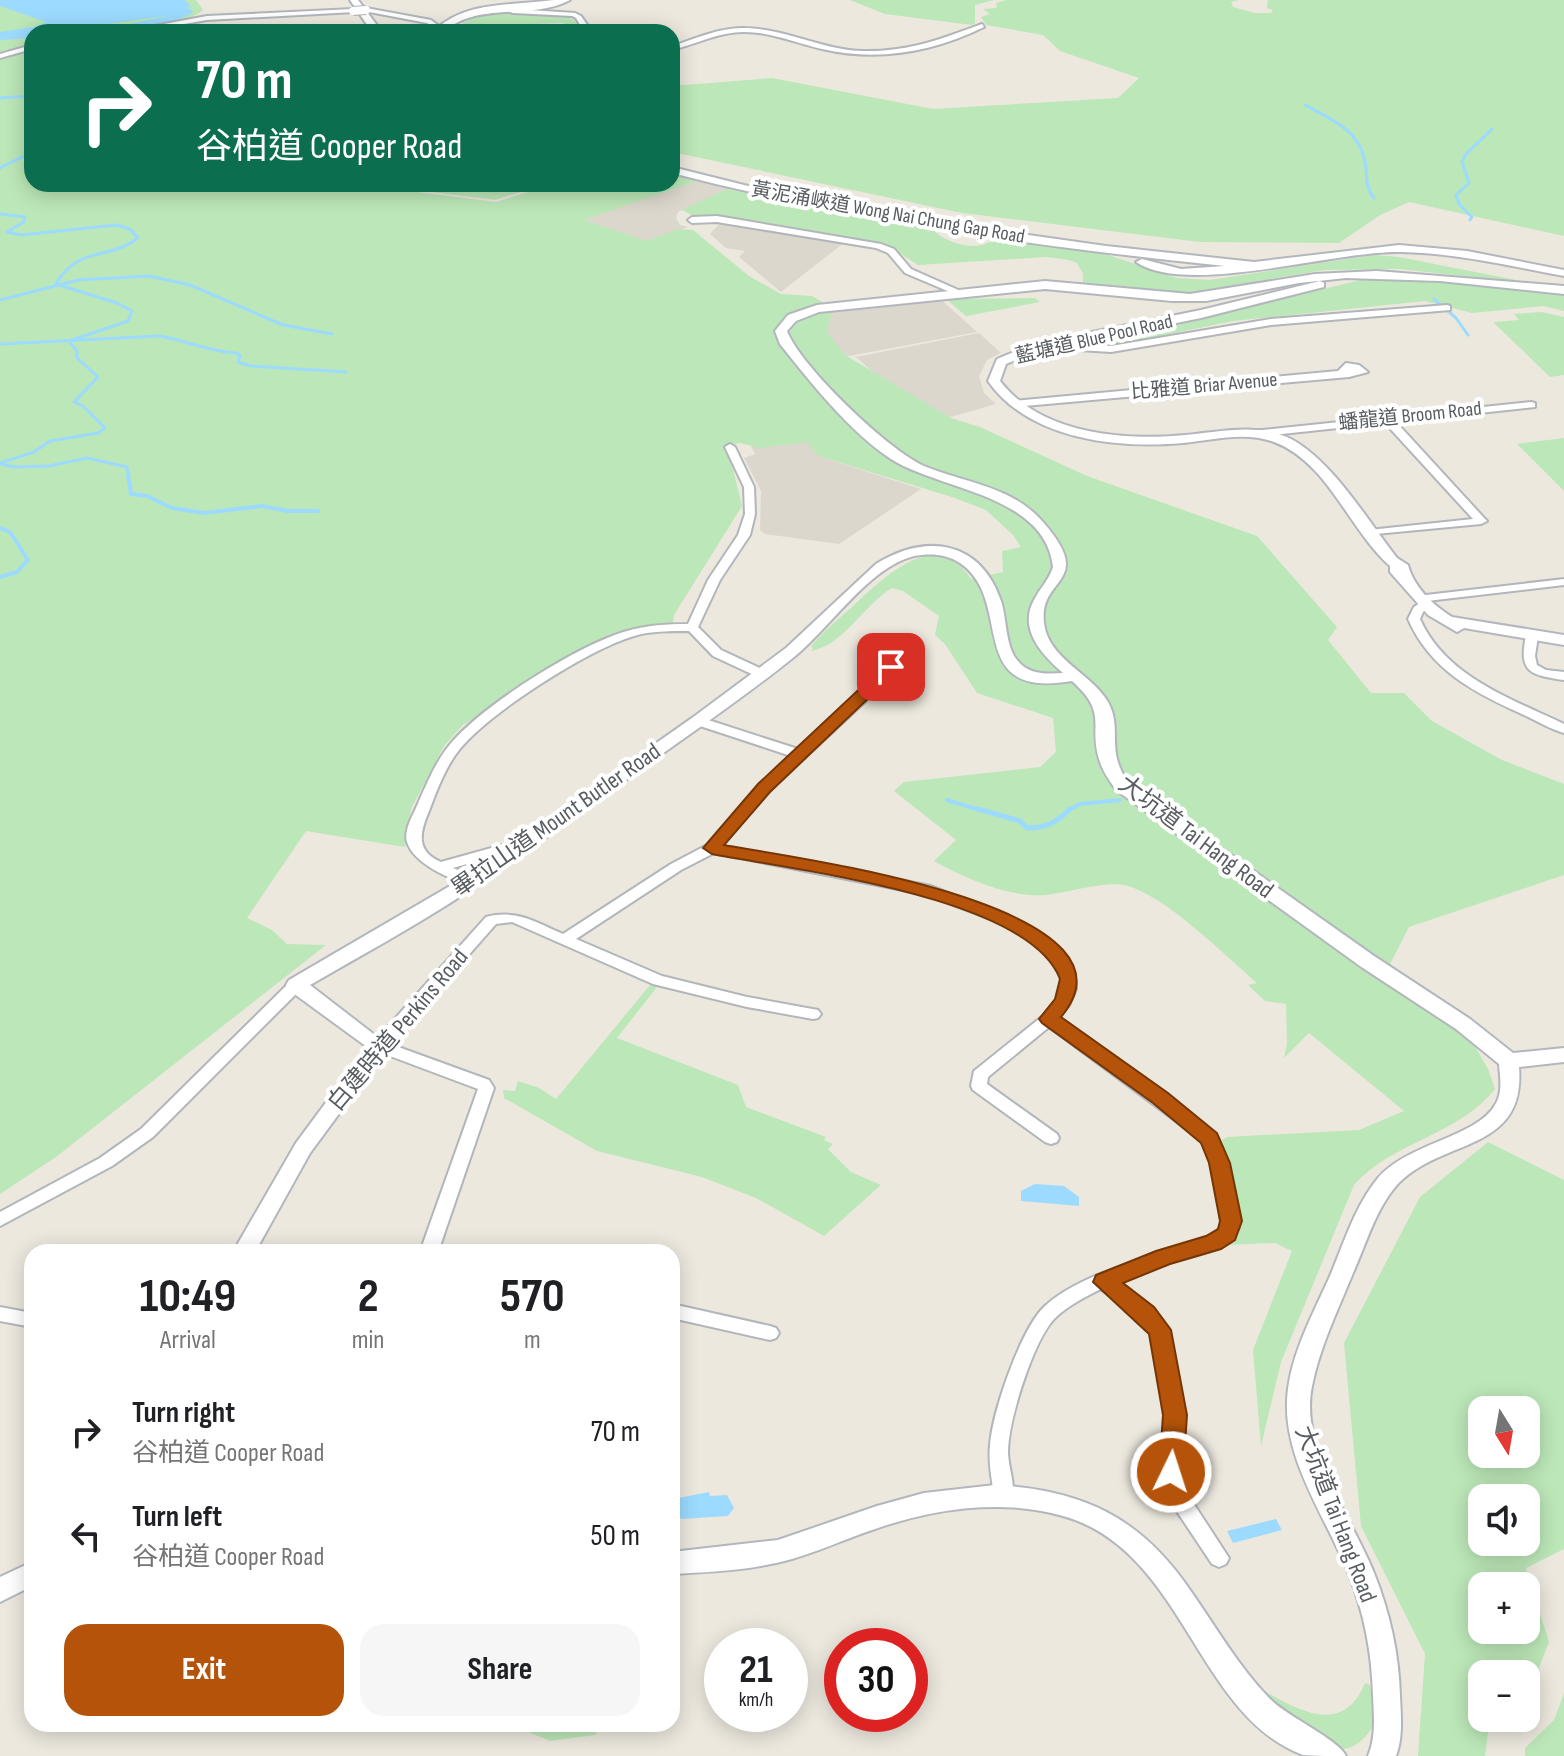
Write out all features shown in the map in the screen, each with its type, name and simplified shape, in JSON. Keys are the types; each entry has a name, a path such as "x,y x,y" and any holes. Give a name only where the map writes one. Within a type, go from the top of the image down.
{"main road":[{"path":"354,0 369,24"},
{"path":"448,24 477,5 542,6 566,0"},
{"name":"黃泥涌峽道 Wong Nai Chung Gap Road","path":"680,172 779,196 903,219 1105,249 1191,272 1367,251 1564,278"},
{"path":"1367,251 1429,253 1564,278"},
{"name":"大坑道 Tai Hang Road","path":"1382,1756 1387,1744 1387,1665 1380,1631 1356,1561 1308,1455 1297,1410 1301,1374 1380,1189 1416,1158 1483,1130 1497,1120 1512,1094 1509,1061 1463,1024 1130,793 1114,777 1105,760 1103,709 1093,693 1048,649 1037,631 1038,609 1061,564 1042,529 1017,505 997,493 921,469 890,452 786,344 781,334 789,320 817,309 1065,285 1144,296 1203,297 1241,293 1296,280 1389,274 1564,290"},
{"name":"藍塘道 Blue Pool Road","path":"1336,276 1311,289 1047,345 1008,357 997,367 994,381 1002,394 1014,404 1079,431 1118,439 1172,440 1251,434 1276,438 1295,446 1369,533 1381,553 1424,601 1455,627 1532,636"},
{"name":"畢拉山道 Mount Butler Road","path":"296,985 471,881 698,721 794,650 885,563 901,554 930,551 960,556 979,570 991,593 1007,657 1014,666 1042,678 1076,675"},
{"path":"1532,636 1564,640"},
{"path":"296,985 379,1046"},
{"name":"白建時道 Perkins Road","path":"249,1244 303,1148 379,1046"},
{"path":"1509,1061 1560,1055"},
{"path":"680,1562 773,1553 917,1505 960,1498 1029,1496 1078,1508 1106,1521 1131,1538 1156,1564 1251,1698 1280,1725 1332,1756"},
{"path":"0,1590 24,1577"}],"street":[{"path":"500,7 573,14 583,24"},
{"path":"172,24 207,18 366,10 435,24"},
{"path":"419,20 421,24"},
{"path":"680,45 723,32 750,30 836,50 883,53 925,47 982,26"},
{"path":"0,56 24,49"},
{"path":"692,220 717,219 878,246 891,251 908,271 960,293"},
{"path":"1047,345 1115,348 1306,320 1442,308"},
{"path":"1088,338 1102,347 1115,348"},
{"name":"比雅道 Briar Avenue","path":"1014,404 1344,373"},
{"name":"比雅道 Briar Avenue","path":"1032,414 1043,405 1063,399"},
{"name":"蟠龍道 Broom Road","path":"1251,434 1531,405"},
{"path":"1369,533 1481,521 1387,419"},
{"name":"蟠龍道 Broom Road","path":"1276,438 1290,429"},
{"path":"692,628 714,580 744,535 750,514 749,487 730,447"},
{"path":"1564,582 1424,601 1414,619 1419,632 1458,674 1564,729"},
{"path":"471,881 429,862 414,842 414,830 448,756 470,730 506,704 609,641 666,627 692,628 717,653 762,674"},
{"path":"1532,636 1526,656 1529,664 1545,674 1564,676"},
{"path":"564,940 676,867 712,848 735,818 799,754 895,667"},
{"path":"698,721 799,754"},
{"path":"443,866 528,841"},
{"path":"712,848 931,891 1010,922 1042,941 1067,973 1069,989 1064,1001 1049,1019 980,1075 977,1081 979,1086 1051,1138"},
{"name":"白建時道 Perkins Road","path":"379,1046 491,920 504,917 514,918 674,985 813,1014"},
{"name":"畢拉山道 Mount Butler Road","path":"0,1220 106,1162 147,1133 296,985"},
{"path":"1004,1495 999,1462 1001,1432 1032,1341 1051,1311 1104,1282 1164,1257 1213,1243 1227,1234 1231,1221 1220,1163 1209,1139 1197,1126 1049,1019"},
{"path":"379,1046 483,1084 486,1088 432,1244"},
{"path":"1104,1282 1146,1314 1160,1330 1175,1415 1171,1472 1179,1498 1219,1558"},
{"path":"680,1313 770,1333"},
{"path":"0,1314 24,1318"}],"shaded area":[{"path":"695,179 730,189 678,212 676,218 680,225 688,227 642,243 560,223 655,192 680,192 680,184"},
{"path":"720,223 770,231 767,234 772,231 845,242 781,292 739,257 745,251 726,248 710,234"},
{"path":"939,298 977,332 844,357 804,319 844,309"},
{"path":"979,333 1001,353 987,360 979,376 984,393 996,404 951,417 929,413 902,398 856,357"},
{"path":"805,437 818,456 921,489 839,544 765,534 760,530 761,491 744,458 755,454 750,444"}],"green space":[{"path":"0,0 196,0 203,10 189,18 164,24 24,24 24,49 0,55"},
{"path":"850,0 994,0 975,5 975,23 972,25 885,14"},
{"path":"1006,0 1239,0 1231,2 1233,7 1255,13 1271,13 1273,10 1267,8 1268,0 1564,0 1564,236 1409,202 1380,215 1339,243 1200,242 962,213 680,154 680,85 772,78 933,109 1118,98 1139,78 1060,51 1043,35 986,25 981,17 990,14 983,9 997,8 996,3"},
{"path":"484,11 566,16 577,24 563,23 462,24"},
{"path":"24,52 24,192 417,192 496,202 528,192 665,192 584,220 647,241 678,229 693,230 749,276 781,294 812,296 833,308 827,332 845,355 951,418 980,427 1087,476 1257,536 1337,627 1328,640 1371,693 1404,693 1432,721 1502,760 1564,784 1564,875 1409,927 1390,964 1461,1022 1488,1069 1495,1089 1463,1117 1387,1158 1354,1185 1281,1362 1261,1446 1253,1350 1292,1251 1275,1243 1225,1245 1235,1242 1241,1228 1222,1140 1227,1137 1359,1130 1404,1111 1309,1033 1284,1058 1287,1044 1286,1004 1265,1001 1248,985 1257,983 1157,900 1116,884 1045,895 1016,893 973,880 934,861 956,840 894,791 904,782 1040,767 1056,752 1053,718 977,693 945,644 935,635 939,616 903,591 892,588 833,641 810,651 813,649 811,646 878,583 910,562 926,556 942,556 957,563 971,579 1003,572 1002,551 1021,547 1013,535 986,510 818,456 807,442 759,448 740,443 723,446 732,465 742,506 674,615 673,623 622,631 600,640 463,725 444,746 411,809 405,847 306,831 247,918 272,930 287,944 326,945 56,1157 0,1194 0,59"},
{"path":"680,177 697,181 680,187"},
{"path":"727,189 932,229 945,239 962,245 980,245 995,238 1105,254 1177,278 1210,280 1374,255 1399,257 1541,285 1400,269 1324,270 1181,294 1107,289 1083,283 1083,274 1077,263 1069,260 1047,257 918,265 884,243 720,216 696,217 682,210"},
{"path":"432,192 520,192 495,200"},
{"path":"1373,277 1564,293 1564,311 1543,306 1472,313 1425,301 1233,321 1111,346 1102,343"},
{"path":"1035,298 1040,302 966,316 946,299"},
{"path":"1542,312 1564,317 1564,375 1550,377 1493,322 1519,320 1514,314"},
{"path":"1564,438 1564,491 1517,444"},
{"path":"650,985 657,987 617,1038 738,1085 746,1107 826,1137 824,1140 833,1144 828,1149 851,1172 881,1185 824,1236 756,1198 702,1177 597,1151 504,1098 503,1090 515,1091 518,1081 539,1088 556,1099"},
{"path":"1488,1142 1564,1180 1564,1549 1526,1568 1527,1572 1468,1572 1468,1644 1540,1644 1540,1613 1549,1642 1540,1664 1540,1660 1468,1660 1468,1732 1489,1732 1485,1756 1418,1756 1425,1654 1361,1526 1344,1343 1420,1197"},
{"path":"1365,1683 1370,1685 1375,1723 1358,1744 1346,1749 1332,1749 1254,1694 1264,1691 1306,1711 1333,1714 1356,1699"},
{"path":"1564,1693 1564,1756 1525,1756 1525,1748 1554,1720"},
{"path":"528,1732 597,1732 595,1735 550,1741"}],"water":[{"path":"0,0 185,0 191,7 186,8 194,11 177,20 156,24 129,24 172,15 108,24 41,24 46,22 0,6"},
{"path":"24,28 24,38 0,40 0,32"},
{"path":"1035,1184 1064,1186 1079,1197 1079,1206 1021,1201 1021,1191"},
{"path":"709,1492 710,1496 727,1495 734,1508 728,1516 681,1519 680,1498"},
{"path":"1276,1519 1282,1530 1233,1543 1227,1531"}],"waterway":[{"path":"0,98 24,96"},
{"path":"1305,105 1337,123 1353,137 1364,156 1367,184 1374,198"},
{"path":"1470,220 1472,217 1459,204 1456,195 1469,183 1462,162 1465,155 1492,129"},
{"path":"0,168 24,156"},
{"path":"0,214 25,217 24,222 7,232 21,235 116,225 130,229 138,238 127,245 84,258 65,272 56,284 59,285"},
{"path":"59,285 78,280 149,276 190,285 283,325 332,334"},
{"path":"0,300 59,285"},
{"path":"59,285 117,303 132,311 128,321 71,340"},
{"path":"1434,299 1456,318 1468,335"},
{"path":"71,340 159,336 237,353 240,356 238,362 251,366 346,372"},
{"path":"0,344 71,340"},
{"path":"0,463 34,452 50,441 98,433 105,428 83,406 74,402 98,377 77,358 71,340"},
{"path":"1,464 14,467 49,466 87,458 127,467 129,477"},
{"path":"128,475 131,494 147,496 172,508 204,513 262,506 287,511 318,511"},
{"path":"0,528 10,532 28,560 17,572 0,577"},
{"path":"947,800 983,811"},
{"path":"1069,810 1080,804 1120,800"},
{"path":"978,809 1020,821 1027,828 1051,823 1069,810"}],"route":[{"path":"891,667 764,788 712,848 931,891 977,907 1029,932 1054,952 1069,979 1064,1001 1049,1019 1160,1098 1209,1139 1220,1163 1231,1221 1227,1234 1213,1243 1164,1257 1104,1282 1137,1306 1160,1330 1175,1415 1171,1472"}]}
